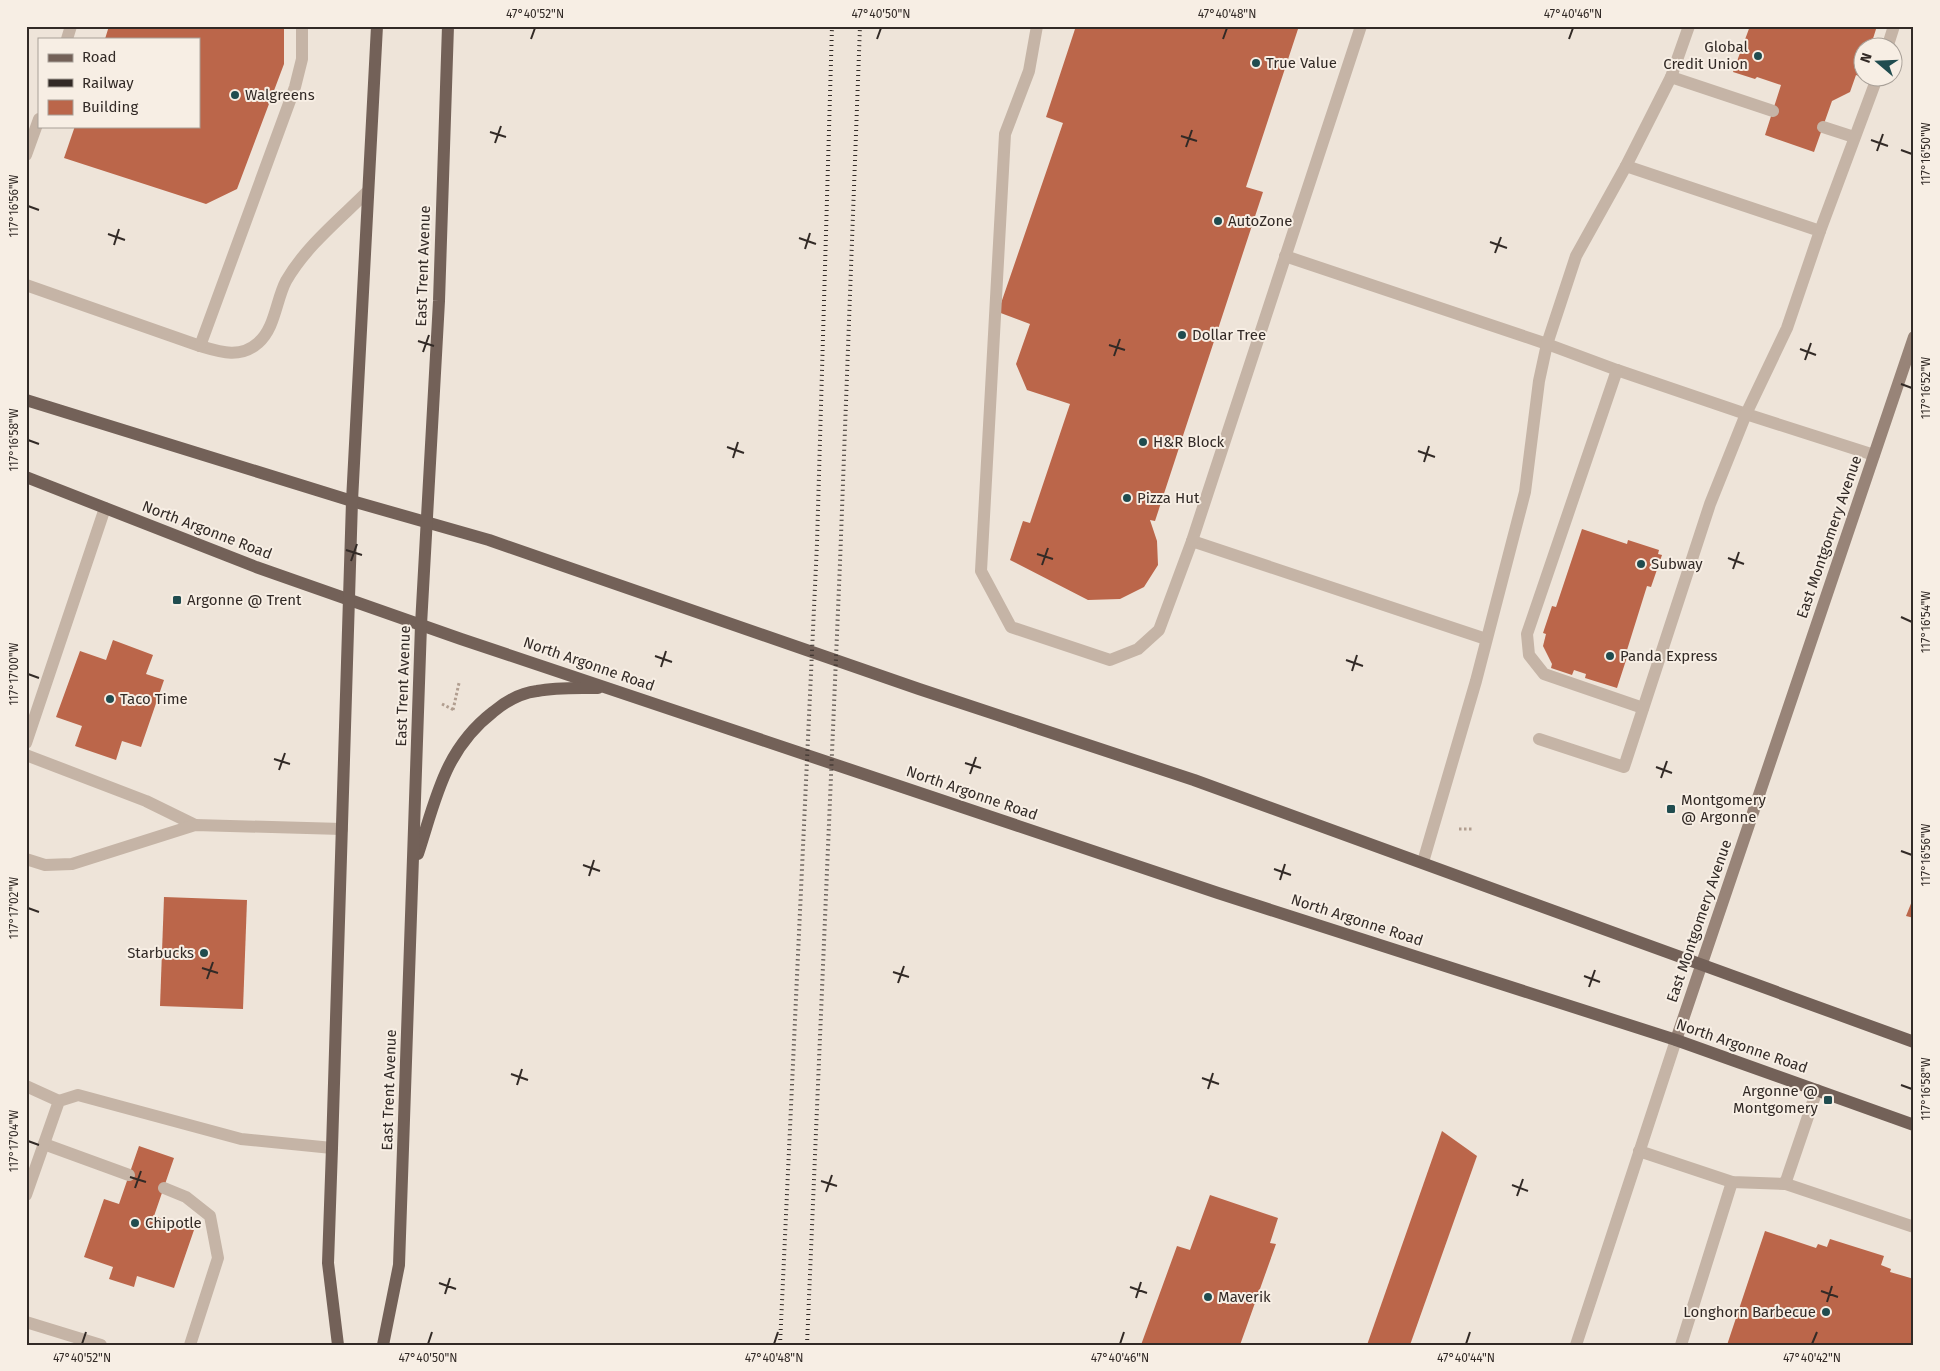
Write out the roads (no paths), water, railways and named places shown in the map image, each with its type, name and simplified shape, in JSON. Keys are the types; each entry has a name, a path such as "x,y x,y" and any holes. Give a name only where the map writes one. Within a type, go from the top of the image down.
{"main road":[{"path":"338,1345 328,1263 352,501 377,26"},
{"name":"East Trent Avenue","path":"383,1345 399,1264 421,625 439,301 448,26"},
{"name":"East Montgomery Avenue","path":"1676,1040 1914,338"},
{"path":"26,400 352,501 489,540 919,689 1194,780 1914,1042"},
{"name":"North Argonne Road","path":"26,477 256,567 421,625 1218,893 1676,1040 1914,1125"},
{"path":"413,869 444,771 459,747 480,722 507,701 535,691 608,688"}],"street":[{"path":"67,38 71,26"},
{"path":"200,346 295,87 302,59 302,26"},
{"path":"1037,26 1029,70 1005,134 981,571 1011,627 1110,660 1138,649 1159,630 1192,541 1361,26"},
{"path":"1422,862 1476,681 1525,492 1539,381 1547,344 1576,256 1626,166 1671,77 1689,26"},
{"path":"1890,38 1894,26"},
{"path":"1671,77 1773,111"},
{"path":"1539,739 1624,766 1710,504 1746,414 1787,328 1820,230 1873,88"},
{"path":"26,155 38,122"},
{"path":"1823,127 1854,137"},
{"path":"1626,166 1820,230"},
{"path":"26,285 200,346 225,353 242,353 259,343 269,326 286,282 305,254 368,191"},
{"path":"1285,256 1547,344 1746,414 1874,455"},
{"path":"1617,370 1527,634 1529,655 1544,674 1643,708"},
{"path":"26,743 105,508"},
{"path":"1192,541 1486,639"},
{"path":"26,755 146,801 195,825"},
{"path":"26,859 45,865 72,864 195,825 342,829"},
{"name":"East Montgomery Avenue","path":"1576,1345 1676,1040"},
{"path":"26,1086 59,1101 78,1095 241,1139 332,1148"},
{"path":"1783,1184 1785,1184 1817,1090"},
{"path":"26,1195 59,1101"},
{"path":"44,1144 129,1175"},
{"path":"1639,1152 1732,1182 1783,1184 1914,1226"},
{"path":"1681,1345 1732,1182"},
{"path":"164,1188 186,1197 210,1216 218,1258 190,1345"},
{"path":"26,1322 101,1345"}],"railway":[{"path":"780,1345 817,543 832,26"},
{"path":"807,1345 840,563 860,26"}],"place":[{"name":"Global Credit Union","path":"1758,56"},
{"name":"True Value","path":"1256,63"},
{"name":"Walgreens","path":"235,95"},
{"name":"AutoZone","path":"1218,221"},
{"name":"Dollar Tree","path":"1182,335"},
{"name":"H&R Block","path":"1143,442"},
{"name":"Pizza Hut","path":"1127,498"},
{"name":"Subway","path":"1641,564"},
{"name":"Argonne @ Trent","path":"177,600"},
{"name":"Panda Express","path":"1610,656"},
{"name":"Taco Time","path":"110,699"},
{"name":"Montgomery @ Argonne","path":"1671,809"},
{"name":"Starbucks","path":"204,953"},
{"name":"Argonne @ Montgomery","path":"1828,1100"},
{"name":"Chipotle","path":"135,1223"},
{"name":"Maverik","path":"1208,1297"},
{"name":"Longhorn Barbecue","path":"1826,1312"}]}
